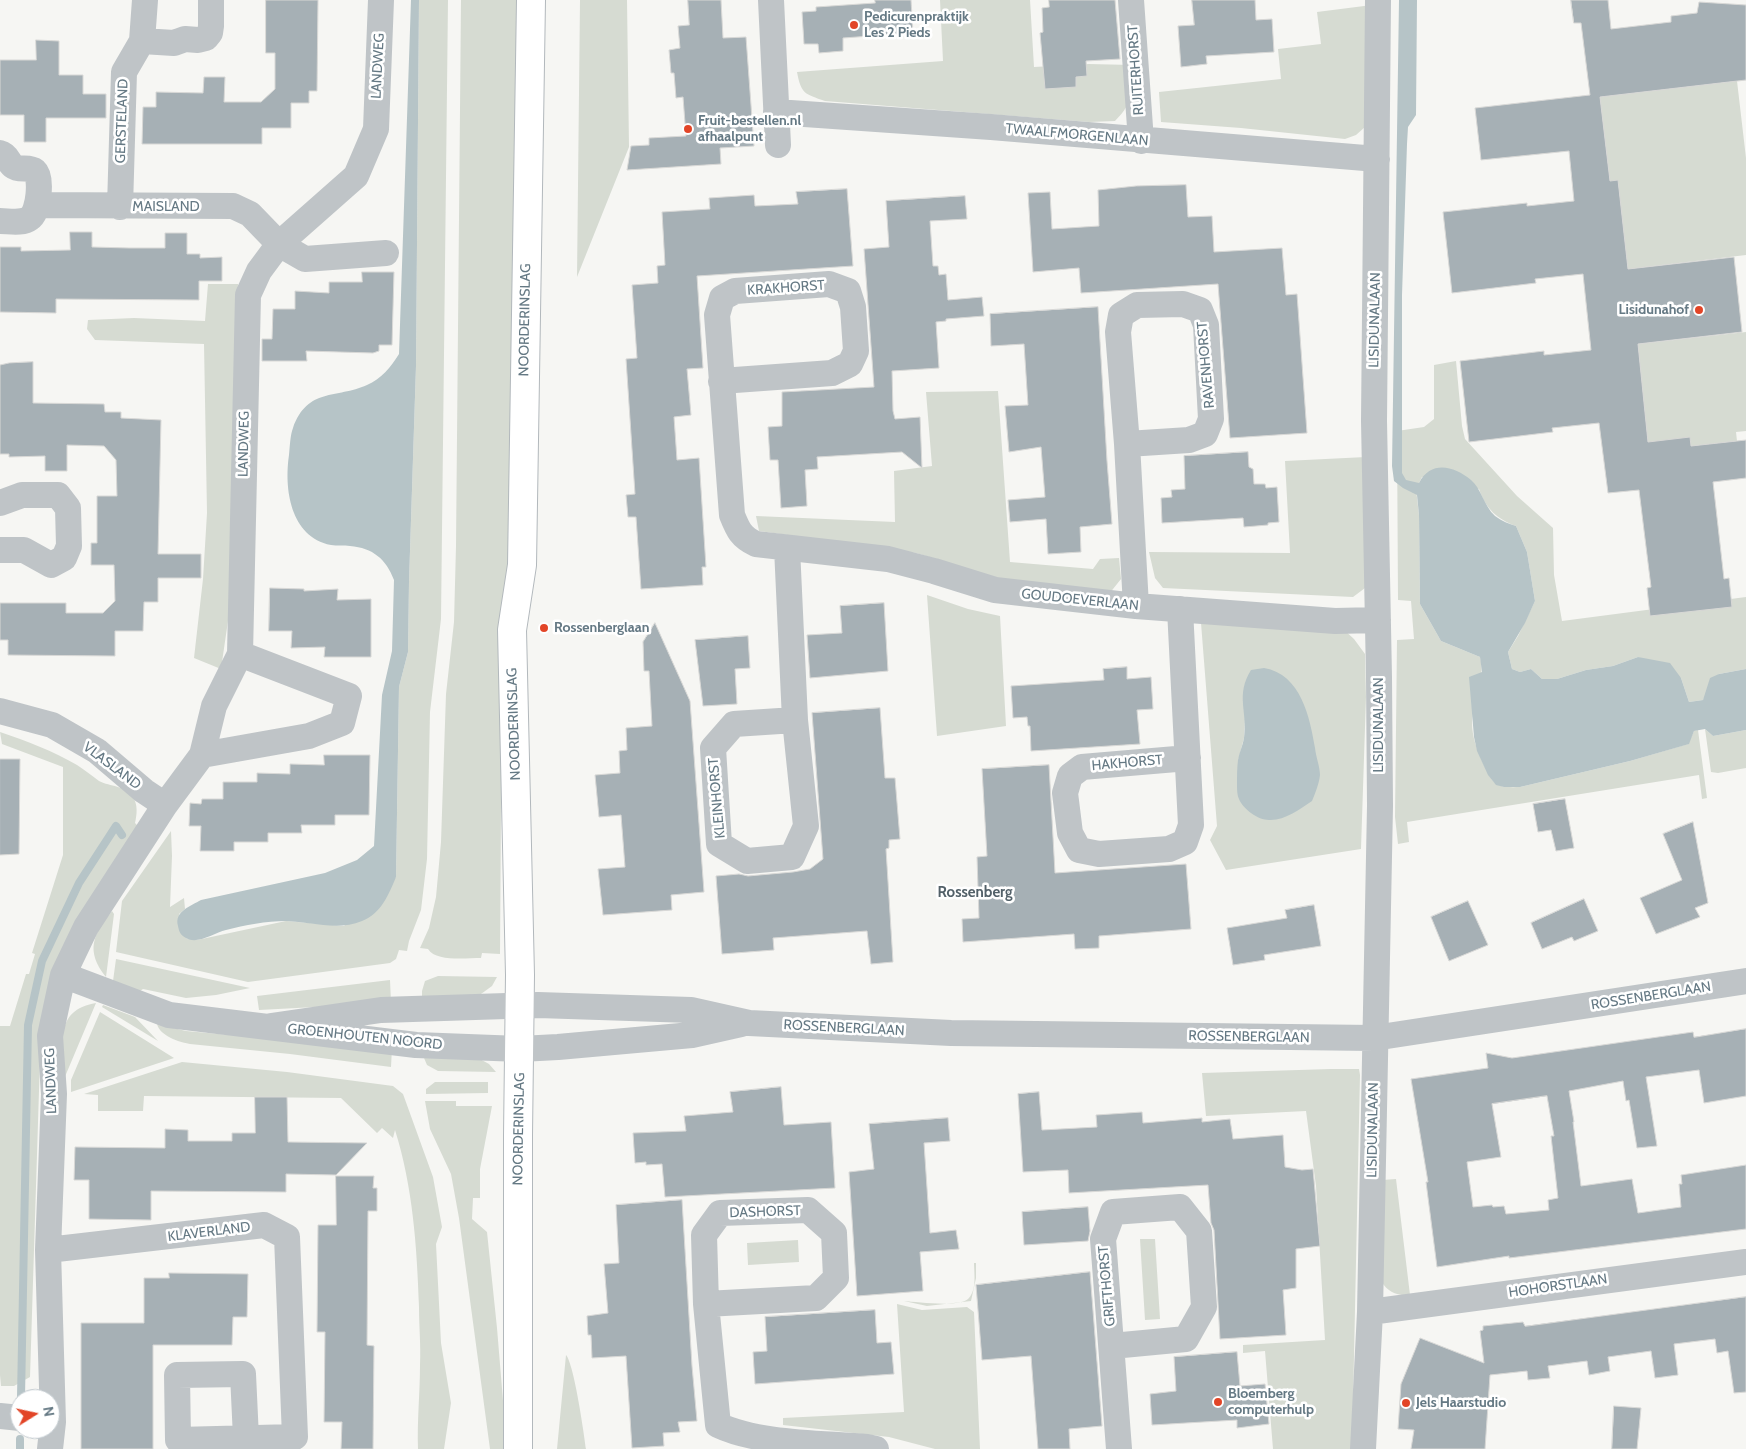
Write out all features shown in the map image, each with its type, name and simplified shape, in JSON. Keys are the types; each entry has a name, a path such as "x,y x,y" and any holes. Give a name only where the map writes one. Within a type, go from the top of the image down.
{"main road":[{"name":"NOORDERINSLAG","path":"518,1449 520,918 512,630 522,565 524,345 531,0"}],"street":[{"name":"GERSTELAND","path":"120,207 124,72 142,41 144,0"},
{"path":"142,41 174,43 185,39 198,40 206,38 211,26 211,0"},
{"name":"LANDWEG","path":"50,1389 48,1250 54,1094 50,1036 63,975 86,927 165,805 202,755 214,706 240,654 248,295 259,270 279,244 356,176 376,129 381,0"},
{"path":"770,0 778,145"},
{"name":"RUITERHORST","path":"1131,0 1141,141"},
{"name":"LISIDUNALAAN","path":"1362,1449 1370,1312 1380,806 1374,421 1378,0"},
{"name":"TWAALFMORGENLAAN","path":"776,112 991,127 1377,160"},
{"path":"0,153 8,157 12,165 18,168 31,169 38,176 38,205 35,214 29,219 22,221 0,221"},
{"name":"MAISLAND","path":"38,205 120,207 232,206 250,214 279,244"},
{"path":"279,244 305,259 386,252"},
{"name":"KRAKHORST","path":"721,381 832,373 850,364 856,351 853,307 848,291 830,284 735,291 722,298 717,315 721,381 732,515 738,530 745,539 756,544 787,548"},
{"name":"RAVENHORST","path":"1127,444 1189,440 1204,434 1211,419 1206,324 1200,310 1183,304 1137,305 1121,315 1118,332 1127,444 1136,606"},
{"path":"0,502 22,495 58,495 68,508 69,546 64,558 51,565 24,550 0,550"},
{"name":"GOUDOEVERLAAN","path":"787,548 888,559 934,570 995,590 1136,606 1335,621 1378,620"},
{"name":"KLEINHORST","path":"787,548 795,720 806,826 792,857 747,861 719,844 713,748 734,724 795,720"},
{"name":"HAKHORST","path":"1180,609 1188,758 1191,824 1185,842 1169,849 1099,854 1079,850 1070,833 1065,793 1070,776 1082,767 1188,758"},
{"path":"202,755 308,736 342,723 349,696 240,654"},
{"name":"VLASLAND","path":"0,711 52,726 97,751 144,791 165,805"},
{"name":"GROENHOUTEN NOORD","path":"63,975 169,1015 416,1045 520,1048"},
{"name":"ROSSENBERGLAAN","path":"520,1004 691,1010 749,1023 951,1033 1374,1038 1746,981"},
{"name":"GROENHOUTEN NOORD","path":"270,1026 381,1010 520,1004"},
{"name":"ROSSENBERGLAAN","path":"520,1048 558,1047 692,1035 749,1023"},
{"name":"GRIFTHORST","path":"1112,1346 1186,1339 1204,1307 1199,1231 1180,1207 1113,1212 1103,1239 1120,1449"},
{"name":"DASHORST","path":"706,1304 816,1298 836,1278 834,1233 808,1210 720,1213 704,1235 706,1304 718,1425 778,1444"},
{"name":"KLAVERLAND","path":"48,1250 264,1226 287,1237 296,1443 246,1438"},
{"name":"HOHORSTLAAN","path":"1370,1312 1746,1262"},
{"path":"778,1444 867,1447 876,1449"}],"shaded area":[{"path":"411,0 419,0 416,366 408,652 399,687 396,877 387,897 374,914 353,924 334,926 286,921 271,922 241,926 200,939 190,940 180,933 177,921 178,916 201,900 325,873 357,860 374,846 382,695 392,651 394,580 387,566 372,552 358,547 331,545 317,540 306,532 298,522 289,496 288,468 292,431 299,415 307,406 324,396 367,385 385,372 399,354"},
{"path":"419,0 448,0 441,619 430,712 427,859 421,910 407,951 399,950 396,959 390,963 248,982 116,952 122,901 171,831 170,907 184,898 185,909 179,914 187,939 197,940 286,921 344,926 396,877 399,687 408,652 416,366"},
{"path":"461,0 520,0 515,544 502,655 500,954 482,953 481,958 460,959 444,958 432,953 428,949 420,948 429,928 436,897 441,842 446,694 454,622"},
{"path":"580,0 627,0 629,147 577,277"},
{"path":"940,0 1030,0 1034,67 1089,64 1132,65 1131,95 1126,107 1115,121 1089,122 825,101 808,95 802,89 797,72 943,61"},
{"path":"1399,0 1417,0 1416,115 1408,127 1402,295 1402,473 1406,480 1419,483 1424,476 1436,468 1457,471 1474,483 1495,516 1516,526 1527,552 1535,601 1508,652 1512,669 1520,672 1531,669 1542,679 1557,679 1586,670 1613,666 1638,657 1670,663 1681,678 1689,702 1703,700 1710,678 1719,674 1746,669 1746,730 1713,736 1705,729 1694,731 1689,744 1630,761 1520,787 1496,785 1488,775 1477,751 1474,737 1469,677 1482,672 1480,657 1441,641 1420,604 1417,495 1394,481 1392,466"},
{"path":"1372,5 1365,127 1356,135 1345,139 1161,122 1159,92 1281,79 1278,49 1321,44 1317,12"},
{"path":"1737,81 1746,158 1746,255 1628,269 1618,181 1610,181 1600,97"},
{"path":"208,284 238,284 229,614 221,669 194,658 203,579 207,513 204,344 95,340 87,329 88,320 134,318 205,321"},
{"path":"1746,332 1746,431 1736,432 1737,441 1691,446 1648,442 1638,344"},
{"path":"1456,361 1465,439 1517,496 1553,528 1554,575 1562,621 1746,597 1746,669 1719,674 1703,700 1689,702 1681,678 1638,657 1613,666 1586,670 1557,679 1542,679 1531,669 1520,672 1512,669 1508,652 1535,601 1527,552 1516,526 1503,520 1489,508 1479,489 1422,477 1416,489 1419,515 1420,604 1441,641 1480,657 1481,673 1472,728 1477,748 1490,776 1500,786 1520,787 1630,761 1688,744 1694,731 1698,730 1707,798 1702,799 1699,775 1407,822 1409,842 1398,844 1395,817 1397,640 1414,639 1411,601 1398,600 1397,431 1424,427 1434,419 1434,365"},
{"path":"998,391 1010,562 1093,569 1100,559 1119,558 1121,579 1109,594 1018,584 916,553 759,531 756,516 895,522 894,471 932,466 926,392"},
{"path":"1366,457 1365,588 1353,597 1163,588 1155,578 1149,552 1290,553 1285,461"},
{"path":"927,595 968,609 1000,616 1006,726 937,736"},
{"path":"1201,623 1342,628 1354,639 1365,654 1366,697 1361,849 1226,870 1210,840 1217,826","holes":["1242,697 1259,817 1238,761 1244,738 1245,719"]},
{"path":"1264,668 1277,672 1287,679 1301,699 1310,724 1320,772 1318,785 1312,801 1292,814 1275,820 1265,820 1251,813 1241,803 1237,791 1238,760 1245,728 1244,688 1251,670"},
{"path":"1705,729 1713,736 1746,730 1746,768 1718,773 1711,772"},
{"path":"0,732 49,751 77,765 99,781 126,790 136,803 135,823 138,826 41,1027 30,1377 14,1386 1,1386 0,1375 0,1026 10,1026 26,974 29,974 35,954 32,953 63,855 63,767 2,744"},
{"path":"112,911 114,914 106,977 95,959 94,943 100,927"},
{"path":"116,959 250,988 216,995 186,998 143,989 140,991 113,981"},
{"path":"438,976 497,977 492,986 481,994 422,999 425,981"},
{"path":"390,980 391,1003 259,1010 257,996"},
{"path":"96,1003 64,1079 62,1042 67,1021 73,1013 82,1007"},
{"path":"103,1005 135,1017 158,1041 102,1007"},
{"path":"100,1012 174,1058 71,1092 71,1080"},
{"path":"157,1024 186,1031 392,1048 391,1067 190,1044 166,1035"},
{"path":"424,1058 478,1058 489,1064 496,1072 438,1071 427,1065"},
{"path":"182,1062 287,1072 393,1086 403,1094 433,1177 442,1227 436,1244 441,1343 451,1403 444,1449 418,1449 420,1351 417,1262 410,1195 395,1130 393,1138 382,1128 377,1133 341,1098 144,1096 143,1111 98,1111 98,1095 84,1094"},
{"path":"1359,1069 1360,1075 1352,1449 1273,1449 1265,1351 1243,1353 1243,1345 1325,1340 1316,1186 1306,1111 1206,1116 1202,1073"},
{"path":"435,1082 488,1082 488,1093 426,1094 426,1089"},
{"path":"425,1101 456,1101 456,1106 492,1106 480,1169 480,1198 473,1198 472,1219 487,1232 507,1449 490,1449 459,1218 451,1174 430,1129"},
{"path":"1396,1179 1410,1295 1401,1295 1393,1292 1381,1281 1382,1180"},
{"path":"1140,1239 1155,1239 1160,1319 1145,1320"},
{"path":"798,1240 799,1262 748,1265 747,1243"},
{"path":"974,1263 976,1263 976,1278 971,1301 959,1302 969,1298 972,1294"},
{"path":"904,1301 928,1303 948,1304 927,1306"},
{"path":"897,1304 922,1310 967,1307 974,1312 980,1449 935,1449 889,1437 783,1425 783,1418 904,1412"},
{"path":"566,1355 575,1384 586,1449 557,1449"}],"building":[{"path":"266,0 318,0 317,91 309,91 309,103 291,103 291,128 262,128 262,144 142,144 143,107 156,107 156,92 203,93 204,77 225,77 224,102 261,102 275,89 275,53 266,53"},
{"path":"688,0 721,0 723,38 746,37 754,146 720,148 721,164 627,170 631,146 649,145 649,138 686,136 683,97 676,98 674,73 671,73 669,50 680,48 678,26 689,25"},
{"path":"875,0 911,0 913,33 843,38 843,51 819,53 818,44 804,44 802,12 816,11 816,7 875,3"},
{"path":"1049,0 1115,0 1120,59 1086,61 1087,76 1076,77 1076,87 1045,89 1040,33 1043,32 1042,8 1049,7"},
{"path":"1192,0 1255,0 1256,20 1272,19 1274,52 1206,56 1207,64 1181,67 1178,26 1194,25"},
{"name":"Lisidunahof","path":"1571,0 1608,0 1611,29 1671,22 1671,16 1697,13 1699,2 1746,5 1746,80 1600,97 1610,181 1618,180 1628,269 1734,257 1742,332 1638,344 1648,442 1690,437 1691,446 1746,440 1746,478 1713,482 1724,579 1729,578 1732,607 1650,616 1647,588 1651,587 1639,490 1608,493 1599,423 1552,428 1553,432 1469,442 1460,361 1544,351 1544,355 1591,350 1583,274 1535,279 1536,283 1452,293 1443,212 1527,203 1527,206 1574,201 1569,151 1481,160 1475,108 1590,95 1581,23 1574,23"},
{"path":"36,40 59,41 59,75 83,75 83,94 106,94 106,118 46,118 46,142 24,142 24,115 0,115 0,60 36,60"},
{"path":"1186,185 1188,217 1212,216 1214,252 1282,248 1286,295 1297,294 1307,433 1230,438 1218,284 1081,293 1079,268 1033,272 1028,193 1050,192 1052,229 1099,226 1098,190 1136,186"},
{"path":"847,189 853,266 697,276 703,368 687,369 691,415 674,417 677,460 699,458 706,567 702,567 703,585 641,589 636,517 628,517 626,495 635,494 626,359 637,358 632,285 658,283 657,266 665,265 662,212 710,209 709,198 754,195 755,206 798,204 796,192"},
{"path":"965,196 967,219 930,221 933,266 938,266 939,275 946,274 948,300 982,297 984,316 946,319 946,321 936,322 939,368 892,371 895,419 920,417 922,468 902,452 817,457 818,469 805,470 807,506 781,508 778,460 770,460 768,427 782,426 782,392 874,387 864,249 889,247 886,201"},
{"path":"70,232 92,232 92,247 129,248 165,248 165,233 187,233 187,254 200,254 200,258 222,257 222,281 199,281 199,300 56,299 56,313 0,312 0,247 21,247 21,251 70,250"},
{"path":"362,272 394,272 392,345 379,345 379,351 373,353 306,351 307,361 262,361 262,339 272,339 273,309 295,309 295,291 329,293 329,282 362,282"},
{"path":"1098,307 1112,524 1080,527 1081,552 1048,554 1046,519 1010,522 1008,500 1045,497 1041,447 1009,452 1005,406 1028,405 1024,344 991,346 990,314"},
{"path":"33,362 33,403 104,404 105,412 121,412 121,418 161,420 158,554 201,554 201,578 158,578 158,602 144,602 143,631 115,631 115,656 8,655 8,640 0,640 0,603 66,603 66,613 103,613 115,601 114,565 91,565 91,543 97,543 97,496 117,496 116,460 104,446 67,445 67,471 45,471 45,456 9,457 9,454 0,454 0,365"},
{"path":"1248,452 1249,467 1253,469 1254,484 1265,484 1266,488 1277,487 1279,522 1244,527 1243,518 1162,523 1161,498 1172,497 1171,490 1185,489 1184,456"},
{"path":"270,588 304,589 304,591 338,589 337,600 371,599 371,657 324,657 325,647 291,648 292,631 269,631"},
{"path":"884,603 888,671 810,678 807,635 842,633 840,606"},
{"path":"655,623 690,701 704,892 671,895 672,910 603,915 598,869 625,867 621,815 599,817 595,775 620,773 619,751 627,750 626,728 652,726 649,671 644,671 643,642"},
{"path":"748,636 750,668 735,669 737,704 703,706 695,640"},
{"path":"1127,667 1127,679 1151,677 1153,709 1137,710 1140,744 1031,751 1030,726 1028,726 1027,717 1013,718 1011,686 1104,680 1103,669"},
{"path":"880,708 885,778 895,778 900,839 889,840 889,848 886,849 893,962 871,964 867,931 773,938 774,950 722,954 716,876 739,874 748,876 793,872 810,869 823,859 812,713"},
{"path":"324,755 370,755 369,815 335,815 335,825 301,825 302,833 268,833 268,842 234,842 234,851 200,851 201,826 189,826 190,803 201,804 202,799 223,799 223,782 257,782 257,773 290,774 290,764 324,765"},
{"path":"0,759 20,759 19,854 0,855"},
{"path":"1049,765 1055,873 1186,864 1191,929 1099,936 1099,948 1075,949 1074,934 963,942 962,919 979,918 977,857 987,856 982,769"},
{"path":"1565,799 1574,848 1556,851 1551,830 1538,832 1533,804"},
{"path":"1693,822 1708,903 1695,908 1700,917 1656,934 1640,898 1682,880 1663,834"},
{"path":"1584,899 1598,931 1574,941 1572,937 1542,949 1531,923"},
{"path":"1468,901 1488,945 1449,961 1431,917"},
{"path":"1314,905 1321,946 1264,955 1265,960 1233,965 1227,928 1287,918 1285,910"},
{"path":"1746,1029 1746,1096 1704,1103 1699,1070 1646,1077 1657,1146 1637,1148 1629,1100 1626,1101 1623,1081 1569,1091 1581,1186 1632,1179 1638,1213 1681,1207 1679,1184 1682,1184 1681,1175 1746,1165 1746,1229 1509,1258 1509,1256 1437,1267 1426,1182 1428,1182 1411,1079 1488,1068 1486,1053 1512,1058 1693,1032 1694,1037","holes":["1547,1096 1554,1136 1551,1136 1558,1198 1548,1200 1549,1210 1506,1214 1504,1206 1473,1207 1467,1162 1501,1157 1492,1104"]},
{"path":"781,1087 784,1125 831,1122 835,1188 665,1197 662,1164 646,1165 646,1162 635,1163 633,1133 686,1131 684,1116 733,1112 730,1092"},
{"path":"1039,1092 1042,1130 1097,1127 1096,1115 1142,1112 1143,1123 1202,1118 1202,1122 1230,1119 1233,1139 1283,1135 1285,1167 1302,1170 1313,1169 1320,1246 1296,1249 1296,1288 1283,1290 1286,1335 1220,1339 1214,1230 1211,1223 1208,1185 1069,1193 1068,1170 1023,1172 1018,1094"},
{"path":"255,1097 287,1097 288,1142 367,1143 336,1175 286,1174 286,1192 151,1191 151,1220 89,1219 89,1180 74,1180 75,1147 165,1148 165,1129 188,1130 188,1141 232,1141 232,1133 255,1133"},
{"path":"948,1118 950,1141 924,1143 930,1233 956,1230 959,1249 920,1252 923,1291 857,1296 849,1172 874,1169 869,1124"},
{"path":"336,1176 374,1176 373,1188 377,1188 377,1211 368,1211 367,1345 374,1346 373,1449 341,1449 342,1422 324,1422 325,1332 317,1332 318,1225 336,1225"},
{"path":"682,1200 697,1421 678,1422 680,1432 663,1433 664,1446 632,1448 626,1356 592,1358 591,1335 588,1335 587,1316 608,1313 604,1264 619,1263 616,1205"},
{"path":"1088,1207 1090,1231 1088,1241 1024,1245 1022,1212"},
{"path":"1090,1272 1102,1426 1069,1429 1070,1449 1038,1449 1031,1356 982,1360 976,1285"},
{"path":"169,1273 248,1274 247,1317 233,1317 232,1345 153,1345 153,1449 81,1449 81,1323 144,1323 144,1278 169,1278"},
{"path":"1746,1297 1746,1392 1734,1393 1728,1351 1717,1353 1715,1339 1674,1344 1678,1375 1655,1378 1651,1351 1608,1357 1610,1371 1589,1375 1587,1361 1548,1366 1550,1378 1528,1380 1527,1371 1490,1375 1485,1449 1411,1449 1414,1430 1398,1429 1401,1384 1420,1338 1484,1363 1480,1331 1483,1330 1483,1326 1523,1322 1525,1326"},
{"path":"875,1310 877,1343 891,1342 894,1374 755,1384 753,1352 767,1351 765,1317"},
{"path":"1237,1352 1240,1386 1265,1384 1269,1424 1237,1428 1237,1420 1152,1425 1150,1394 1176,1391 1174,1357"},
{"path":"1614,1406 1641,1408 1637,1449 1612,1449"}],"waterway":[{"path":"21,1389 28,1025 42,961 79,883 116,826 122,835"},
{"path":"20,1439 20,1449"}],"place":[{"name":"Pedicurenpraktijk Les 2 Pieds","path":"854,25"},
{"name":"Fruit-bestellen.nl afhaalpunt","path":"688,129"},
{"name":"Lisidunahof","path":"1699,310"},
{"name":"Rossenberglaan","path":"544,628"},
{"name":"Bloemberg computerhulp","path":"1218,1402"},
{"name":"Jels Haarstudio","path":"1406,1403"}],"district":[{"name":"Rossenberg","path":"975,893"}]}
